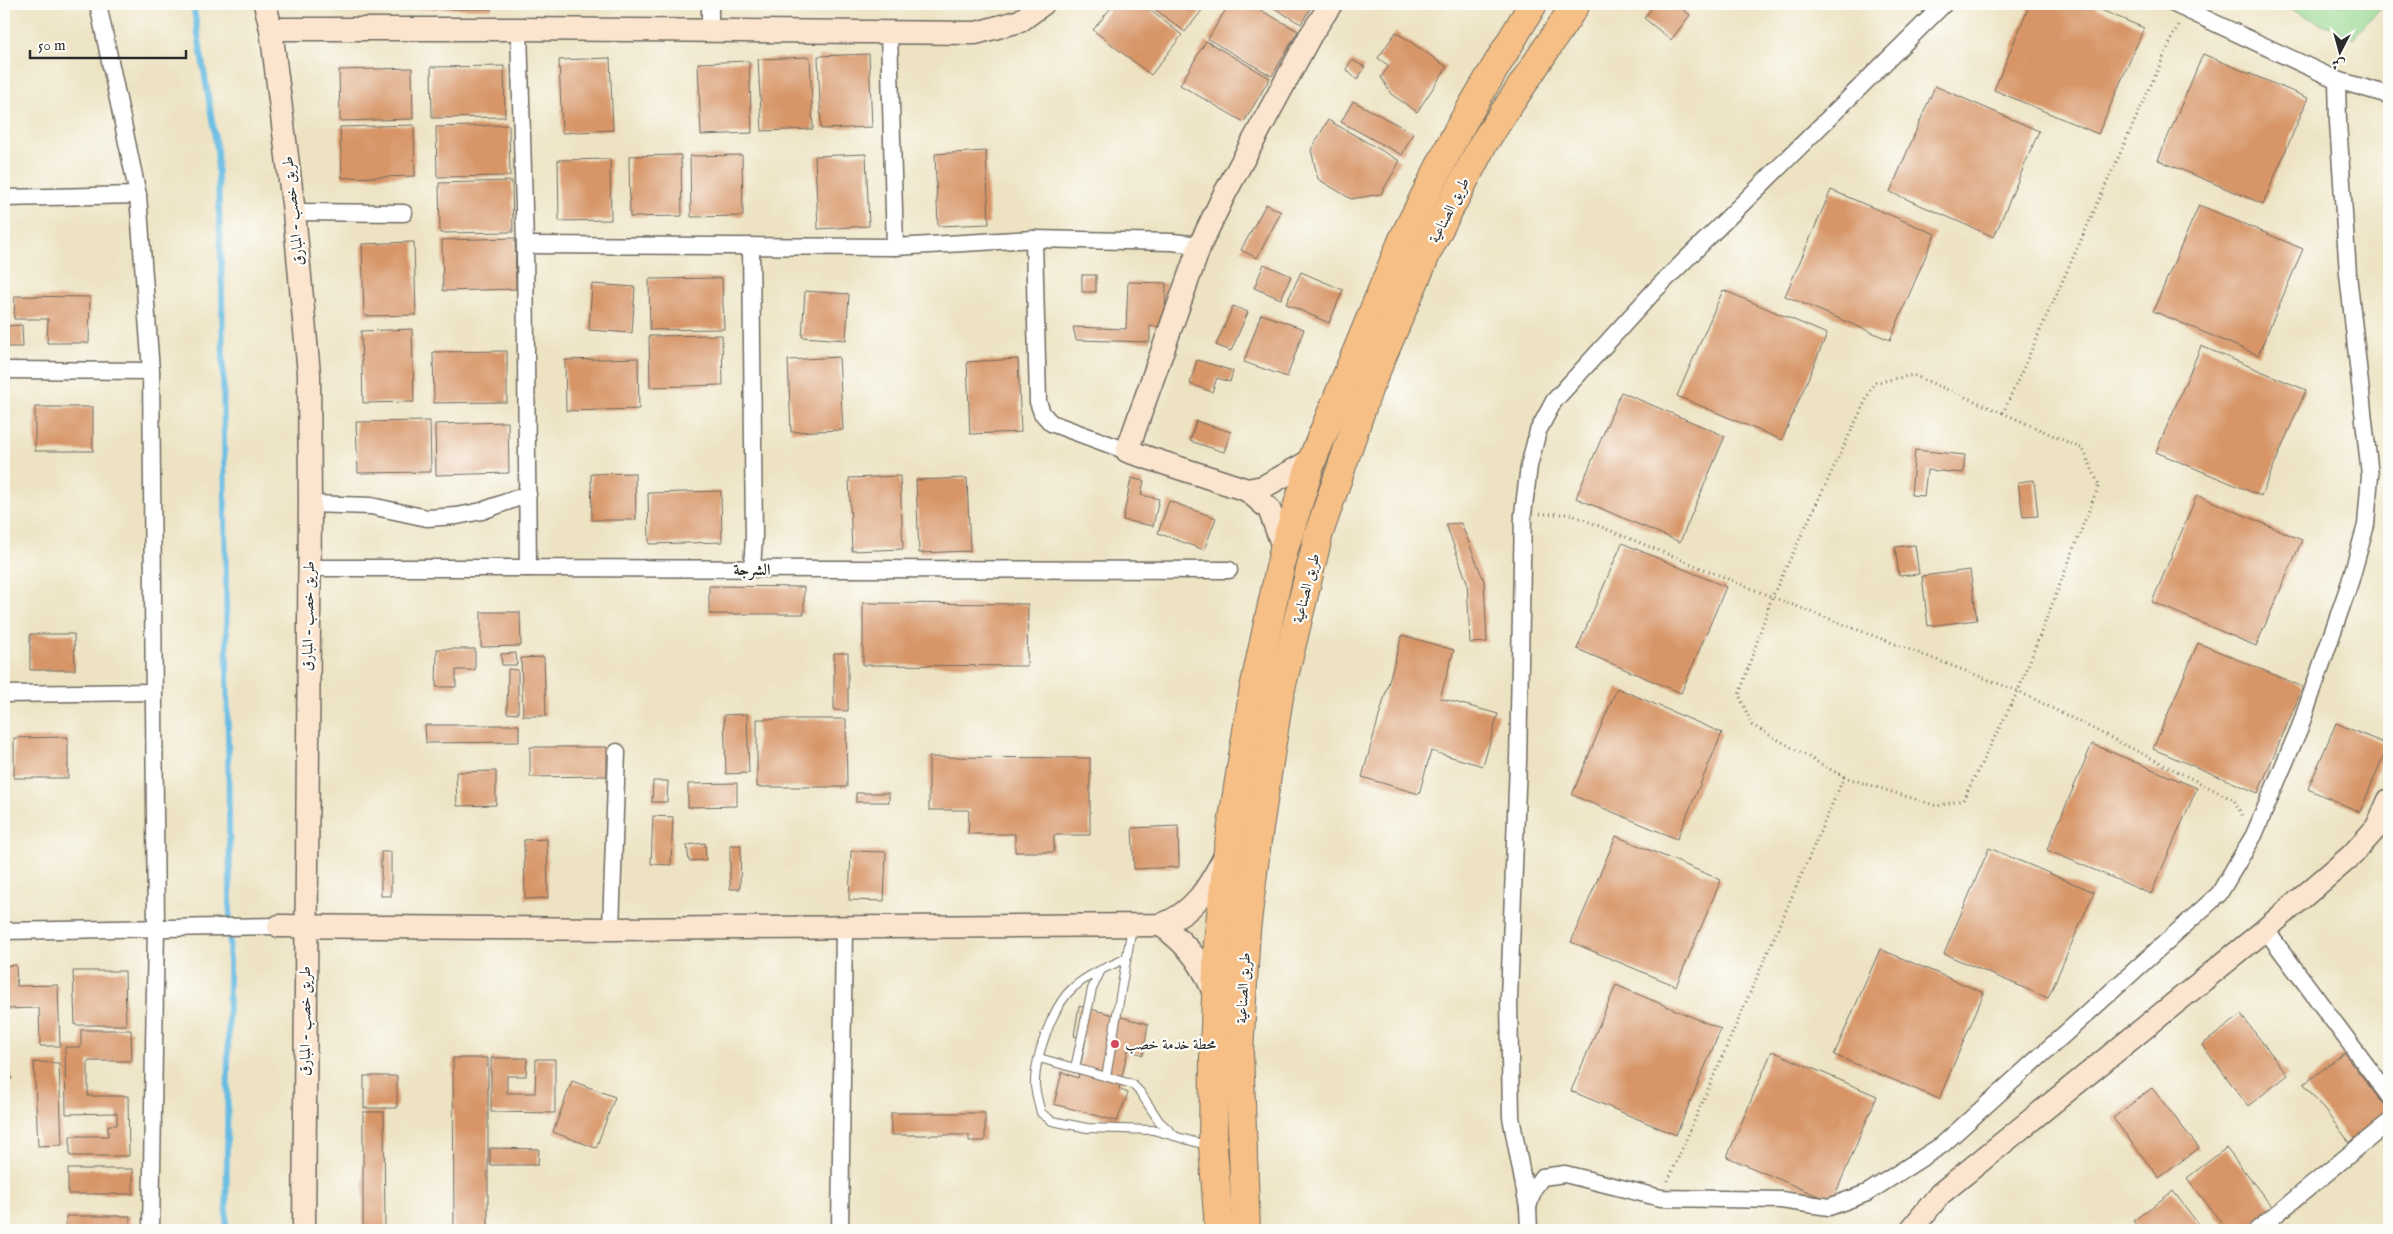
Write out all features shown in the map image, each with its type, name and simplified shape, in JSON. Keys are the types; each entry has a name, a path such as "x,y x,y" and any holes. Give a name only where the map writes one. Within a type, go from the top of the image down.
{"highway":[{"name":"طريق الصناعية","path":"1218,1230 1213,1147 1215,996 1228,850 1253,693 1284,549 1312,460 1403,239 1458,130 1533,4"},
{"name":"طريق الصناعية","path":"1246,1230 1239,1053 1246,930 1257,841 1279,697 1319,534 1369,387 1428,250 1483,144 1576,4"}],"street":[{"path":"98,4 138,195 152,372 156,927 151,1230"},
{"name":"طريق خصب - المبارق","path":"265,4 271,29 294,212 309,374 310,504 304,1230"},
{"path":"710,4 710,30"},
{"path":"271,29 976,33 1020,21 1043,4"},
{"path":"1127,451 1200,245 1224,195 1310,36 1331,4"},
{"path":"1529,1230 1528,1207 1511,1117 1509,998 1518,762 1523,514 1529,466 1538,431 1554,401 1655,290 1944,4"},
{"path":"2180,6 2338,80 2389,95"},
{"path":"519,29 525,246 528,568"},
{"path":"890,32 895,248"},
{"path":"1528,1207 1534,1188 1542,1177 1566,1174 1661,1198 1781,1200 1829,1207 1867,1193 1942,1145 2144,965 2219,894 2254,835 2300,727 2350,582 2366,525 2370,475 2348,274 2338,122 2338,80"},
{"path":"4,198 138,195"},
{"path":"294,212 404,213"},
{"path":"525,246 895,248 1034,239 1172,242 1200,245"},
{"path":"1034,239 1038,402 1042,413 1050,423 1127,451 1247,490 1269,509 1284,549"},
{"path":"751,246 754,538 752,569"},
{"path":"4,370 152,372"},
{"path":"1247,490 1263,486 1312,460"},
{"path":"310,504 371,506 427,518 457,516 482,511 528,494"},
{"path":"308,568 1229,570"},
{"path":"4,694 153,692"},
{"path":"611,929 617,752"},
{"path":"1911,1230 1940,1194 2265,930 2352,855 2377,827 2389,800"},
{"path":"4,931 306,925 611,929 844,929 1161,925 1177,919 1192,908 1215,875 1228,850"},
{"path":"1161,925 1180,939 1196,955 1207,974 1215,996"},
{"path":"840,1230 844,929"},
{"path":"2265,930 2389,1096"},
{"path":"2258,1230 2389,1122"}],"lane":[{"path":"1106,1077 1132,925"},
{"path":"1125,959 1101,970 1073,987 1049,1025 1036,1070 1035,1087 1041,1113 1052,1121 1087,1128 1153,1130 1213,1147"},
{"path":"1075,1068 1092,988 1101,970"},
{"path":"1039,1058 1132,1084 1140,1092 1159,1121 1176,1137"}],"path":[{"path":"2003,412 2180,6"},
{"path":"1913,375 2003,412 2083,449 2099,485 2018,691 1963,800 1937,806 1844,777 1752,725 1739,695 1772,597 1874,383 1913,375"},
{"path":"1523,514 1570,514 1772,597 2018,691 2234,800 2254,835"},
{"path":"1661,1198 1844,777"}],"green space":[{"path":"2279,4 2384,4 2353,38"}],"building":[{"path":"386,4 437,4 437,9 386,9"},
{"path":"440,4 492,4 492,9 441,9"},
{"path":"863,4 915,4 915,6 863,8"},
{"path":"1114,4 1142,4 1182,35 1151,75 1093,30"},
{"path":"1148,4 1207,4 1185,32"},
{"path":"1229,4 1250,4 1298,31 1272,76 1208,39"},
{"path":"1267,4 1313,4 1301,24"},
{"path":"1655,4 1676,4 1690,15 1671,40 1644,18"},
{"path":"2030,4 2087,4 2144,28 2098,134 1994,90"},
{"path":"1396,32 1447,67 1417,112 1391,94 1381,77 1389,66 1378,58"},
{"path":"1206,41 1270,78 1244,122 1180,85"},
{"path":"869,54 872,127 821,129 818,56"},
{"path":"2203,54 2308,98 2263,204 2158,160"},
{"path":"810,57 813,129 762,131 758,59"},
{"path":"610,58 613,130 562,133 559,60"},
{"path":"1352,60 1365,67 1357,80 1346,69"},
{"path":"749,61 752,133 701,135 698,63"},
{"path":"504,66 505,117 432,118 431,67"},
{"path":"412,68 413,119 340,121 339,70"},
{"path":"1935,86 2039,131 1994,237 1890,192"},
{"path":"1353,101 1413,133 1402,155 1341,122"},
{"path":"1328,120 1400,161 1381,194 1351,199 1318,179 1311,150"},
{"path":"414,125 415,176 342,178 340,127"},
{"path":"509,125 510,176 437,177 436,127"},
{"path":"986,151 989,224 938,226 935,154"},
{"path":"866,154 869,226 818,229 815,156"},
{"path":"681,155 682,216 630,217 629,156"},
{"path":"742,155 743,216 691,217 690,156"},
{"path":"610,159 611,220 559,221 558,160"},
{"path":"512,181 513,232 440,233 439,183"},
{"path":"1831,190 1935,234 1890,340 1785,296"},
{"path":"1266,204 1281,212 1257,258 1241,250"},
{"path":"2199,205 2303,249 2258,355 2153,311"},
{"path":"515,238 516,289 443,291 442,240"},
{"path":"414,242 416,315 364,316 362,244"},
{"path":"1264,264 1291,276 1281,299 1254,288"},
{"path":"1301,272 1343,290 1329,323 1286,304"},
{"path":"1082,275 1096,275 1096,292 1082,292"},
{"path":"722,278 724,329 650,330 649,279"},
{"path":"1128,282 1166,283 1165,327 1150,326 1150,342 1076,340 1073,327 1126,329"},
{"path":"592,284 635,287 632,333 589,330"},
{"path":"1723,290 1827,334 1782,440 1677,396"},
{"path":"805,291 849,294 846,340 802,337"},
{"path":"15,296 90,297 89,343 47,343 48,319 14,319"},
{"path":"1233,306 1248,312 1231,351 1216,345"},
{"path":"1261,314 1304,329 1287,377 1244,362"},
{"path":"22,325 23,347 6,347 5,326"},
{"path":"412,329 414,402 363,403 361,331"},
{"path":"722,335 723,385 650,387 649,336"},
{"path":"2201,346 2306,390 2261,496 2156,452"},
{"path":"507,351 507,402 434,403 433,352"},
{"path":"839,357 843,430 791,432 788,360"},
{"path":"638,358 639,409 566,411 565,360"},
{"path":"1018,359 1021,432 970,434 967,362"},
{"path":"1197,360 1233,371 1230,382 1217,378 1212,392 1190,384"},
{"path":"1621,392 1725,436 1680,542 1576,498"},
{"path":"35,407 93,407 93,451 35,451"},
{"path":"430,421 431,472 358,473 356,422"},
{"path":"1196,421 1231,432 1224,452 1190,441"},
{"path":"508,422 509,473 436,475 435,424"},
{"path":"1915,450 1965,455 1963,473 1927,470 1924,496 1911,495"},
{"path":"635,473 636,520 592,520 591,474"},
{"path":"900,476 903,549 852,551 849,478"},
{"path":"967,478 970,551 919,553 916,480"},
{"path":"1131,478 1144,481 1141,495 1159,499 1153,526 1123,520"},
{"path":"2034,480 2038,516 2023,517 2018,482"},
{"path":"721,491 722,542 649,544 648,493"},
{"path":"2197,495 2302,540 2256,646 2152,602"},
{"path":"1169,501 1216,518 1204,550 1158,533"},
{"path":"1461,523 1484,581 1487,642 1470,643 1467,582 1446,524"},
{"path":"1622,543 1726,587 1681,693 1577,649"},
{"path":"1915,545 1919,574 1899,576 1895,547"},
{"path":"1970,570 1977,620 1928,626 1922,576"},
{"path":"709,586 804,587 804,614 709,614"},
{"path":"863,603 1028,604 1027,666 863,665"},
{"path":"481,612 520,612 521,646 481,647"},
{"path":"30,634 74,634 75,670 30,670"},
{"path":"1402,635 1454,650 1440,698 1498,714 1483,766 1431,751 1419,794 1362,777"},
{"path":"2198,643 2303,687 2258,793 2153,749"},
{"path":"437,649 475,649 475,670 456,670 456,687 436,687"},
{"path":"516,653 517,665 502,665 501,654"},
{"path":"834,653 848,653 848,711 834,710"},
{"path":"544,657 546,716 523,716 521,658"},
{"path":"508,669 518,670 518,714 507,713"},
{"path":"1617,688 1722,733 1677,839 1572,795"},
{"path":"747,714 749,773 726,774 724,715"},
{"path":"757,719 846,719 847,787 757,787"},
{"path":"2336,723 2388,745 2360,812 2308,789"},
{"path":"425,725 519,725 519,742 426,743"},
{"path":"68,737 68,778 14,778 14,738"},
{"path":"2092,744 2197,788 2151,894 2047,850"},
{"path":"530,747 607,747 607,776 530,777"},
{"path":"929,757 1090,758 1090,835 1054,835 1054,852 1015,852 1015,834 968,834 969,810 929,810"},
{"path":"496,771 496,805 457,806 456,772"},
{"path":"653,781 668,781 667,802 652,802"},
{"path":"737,783 737,806 688,807 688,784"},
{"path":"856,793 889,793 889,802 856,802"},
{"path":"653,816 673,817 671,865 651,864"},
{"path":"1178,826 1179,867 1134,869 1132,828"},
{"path":"1616,836 1721,880 1676,986 1571,942"},
{"path":"547,839 548,898 525,899 524,840"},
{"path":"705,843 706,860 689,861 687,845"},
{"path":"730,845 741,845 740,889 730,889"},
{"path":"1989,848 2094,892 2048,998 1944,954"},
{"path":"851,851 886,852 884,901 849,900"},
{"path":"381,852 391,852 391,896 381,896"},
{"path":"1880,949 1984,993 1939,1099 1834,1055"},
{"path":"16,965 17,986 58,985 60,1046 40,1046 39,1008 4,1009 4,966"},
{"path":"73,971 125,971 126,1025 75,1025"},
{"path":"1616,985 1721,1029 1676,1135 1571,1091"},
{"name":"محطة خدمة خصب","path":"1079,1006 1148,1024 1143,1055 1128,1050 1119,1089 1128,1093 1117,1121 1054,1104 1062,1072 1078,1078 1086,1039 1074,1036"},
{"path":"2241,1015 2288,1075 2248,1106 2202,1045"},
{"path":"81,1030 131,1030 132,1061 88,1061 88,1096 128,1096 129,1156 70,1156 70,1136 108,1136 108,1125 117,1125 117,1113 66,1114 65,1047 81,1047"},
{"path":"1772,1051 1877,1096 1832,1202 1727,1157"},
{"path":"2344,1053 2389,1112 2389,1115 2351,1144 2304,1084"},
{"path":"453,1058 488,1058 488,1230 454,1230"},
{"path":"491,1058 527,1058 526,1076 507,1076 507,1093 535,1093 536,1059 555,1059 555,1113 491,1112"},
{"path":"4,1062 8,1062 12,1079 4,1079"},
{"path":"34,1062 59,1063 62,1145 38,1146"},
{"path":"364,1076 397,1076 397,1108 364,1108"},
{"path":"572,1081 615,1097 596,1148 553,1132"},
{"path":"2152,1088 2199,1148 2159,1178 2113,1118"},
{"path":"363,1112 384,1112 385,1230 363,1230"},
{"path":"891,1113 985,1113 985,1141 969,1141 969,1135 891,1135"},
{"path":"490,1148 539,1149 538,1165 490,1165"},
{"path":"2226,1148 2273,1208 2244,1230 2227,1230 2187,1178"},
{"path":"68,1169 133,1169 133,1194 68,1194"},
{"path":"2173,1191 2203,1230 2140,1230 2133,1221"},
{"path":"66,1216 130,1216 130,1230 66,1230"}],"waterway":[{"path":"193,4 217,150 222,289 230,890 226,1230"}],"place":[{"name":"محطة خدمة خصب","path":"1115,1044"}],"district":[{"name":"الشرجة","path":"752,569"}]}
